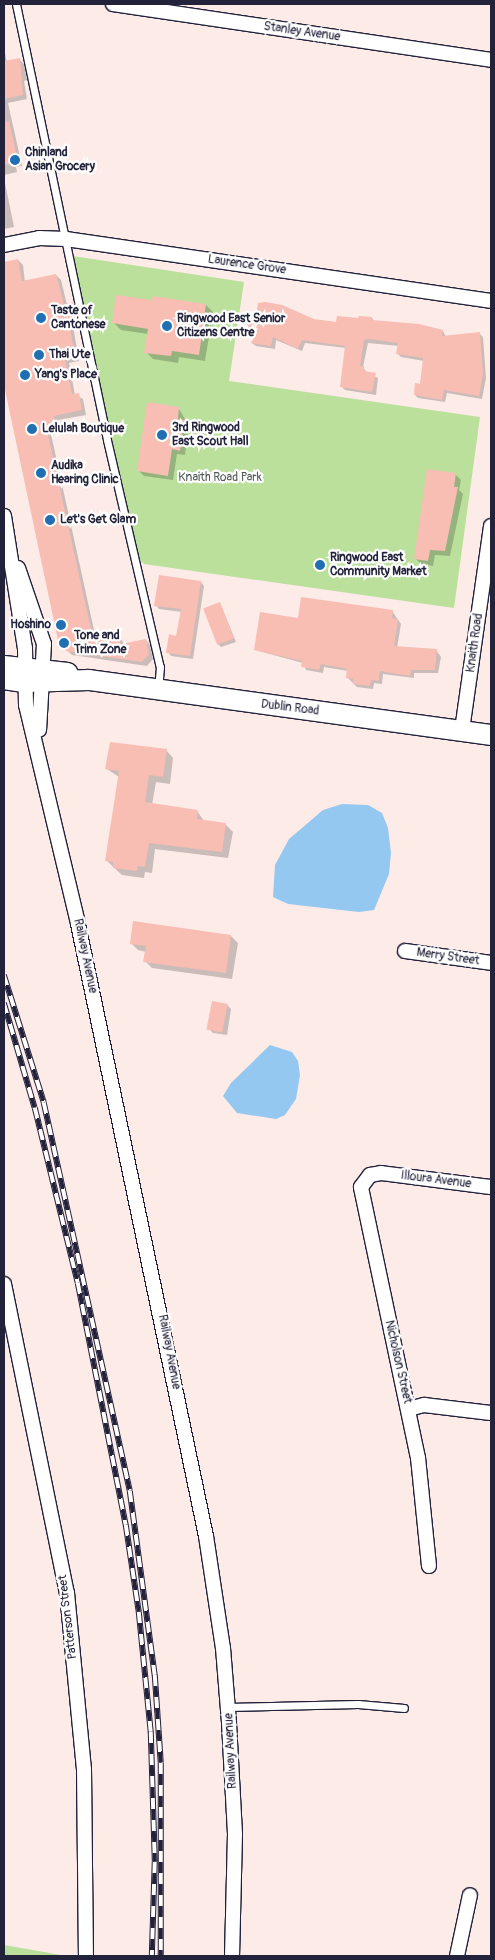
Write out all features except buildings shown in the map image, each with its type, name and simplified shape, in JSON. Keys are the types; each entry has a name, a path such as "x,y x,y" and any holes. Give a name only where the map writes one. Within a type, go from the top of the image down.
{"main road":[{"name":"Dublin Road","path":"4,666 33,674 157,689 491,735"},
{"name":"Dublin Road","path":"4,679 33,674"}],"street":[{"name":"Stanley Avenue","path":"113,4 491,60"},
{"name":"Laurence Grove","path":"4,245 39,238 66,239 491,300"},
{"name":"Railway Avenue","path":"4,516 33,674 40,756 78,924 206,1536 228,1707 235,1834 232,1956"},
{"name":"Knaith Road","path":"462,730 491,526"},
{"name":"Railway Avenue","path":"11,550 44,644 33,674"},
{"name":"Merry Street","path":"405,951 491,963"},
{"name":"Illoura Avenue","path":"382,1173 491,1187"},
{"name":"Nicholson Street","path":"382,1173 370,1175 363,1181 361,1197 409,1409 418,1458 429,1566"},
{"name":"Patterson Street","path":"4,1284 68,1594 84,1769 86,1954"},
{"path":"409,1409 424,1405 491,1413"},
{"path":"457,1956 470,1894"}],"lane":[{"path":"16,4 107,440 160,667 157,689"},
{"path":"228,1707 358,1704 404,1708"}],"green space":[{"name":"Knaith Road Park","path":"73,256 244,282 229,381 480,417 454,608 144,564 137,557"},
{"path":"4,1945 67,1956 4,1956"}],"water":[{"path":"342,804 368,805 382,813 388,828 391,853 389,874 374,910 359,912 288,904 273,897 275,865 289,839 323,810"},
{"path":"270,1045 292,1052 298,1061 300,1075 296,1099 285,1115 276,1119 237,1113 223,1096 231,1083"}],"railway":[{"path":"4,975 44,1103 130,1491 155,1675 161,1763 161,1956"},
{"path":"4,1003 35,1108 78,1283 126,1525 139,1612 151,1732 155,1862 152,1956"}],"place":[{"name":"Chinland Asian Grocery","path":"15,160"},
{"name":"Taste of Cantonese","path":"41,318"},
{"name":"Ringwood East Senior Citizens Centre","path":"167,326"},
{"name":"Thai Ute","path":"39,355"},
{"name":"Yang's Place","path":"25,375"},
{"name":"Lelulah Boutique","path":"32,429"},
{"name":"3rd Ringwood East Scout Hall","path":"162,435"},
{"name":"Audika Hearing Clinic","path":"41,473"},
{"name":"Let's Get Glam","path":"50,520"},
{"name":"Ringwood East Community Market","path":"320,565"},
{"name":"Hoshino","path":"61,625"},
{"name":"Tone and Trim Zone","path":"64,643"}]}
